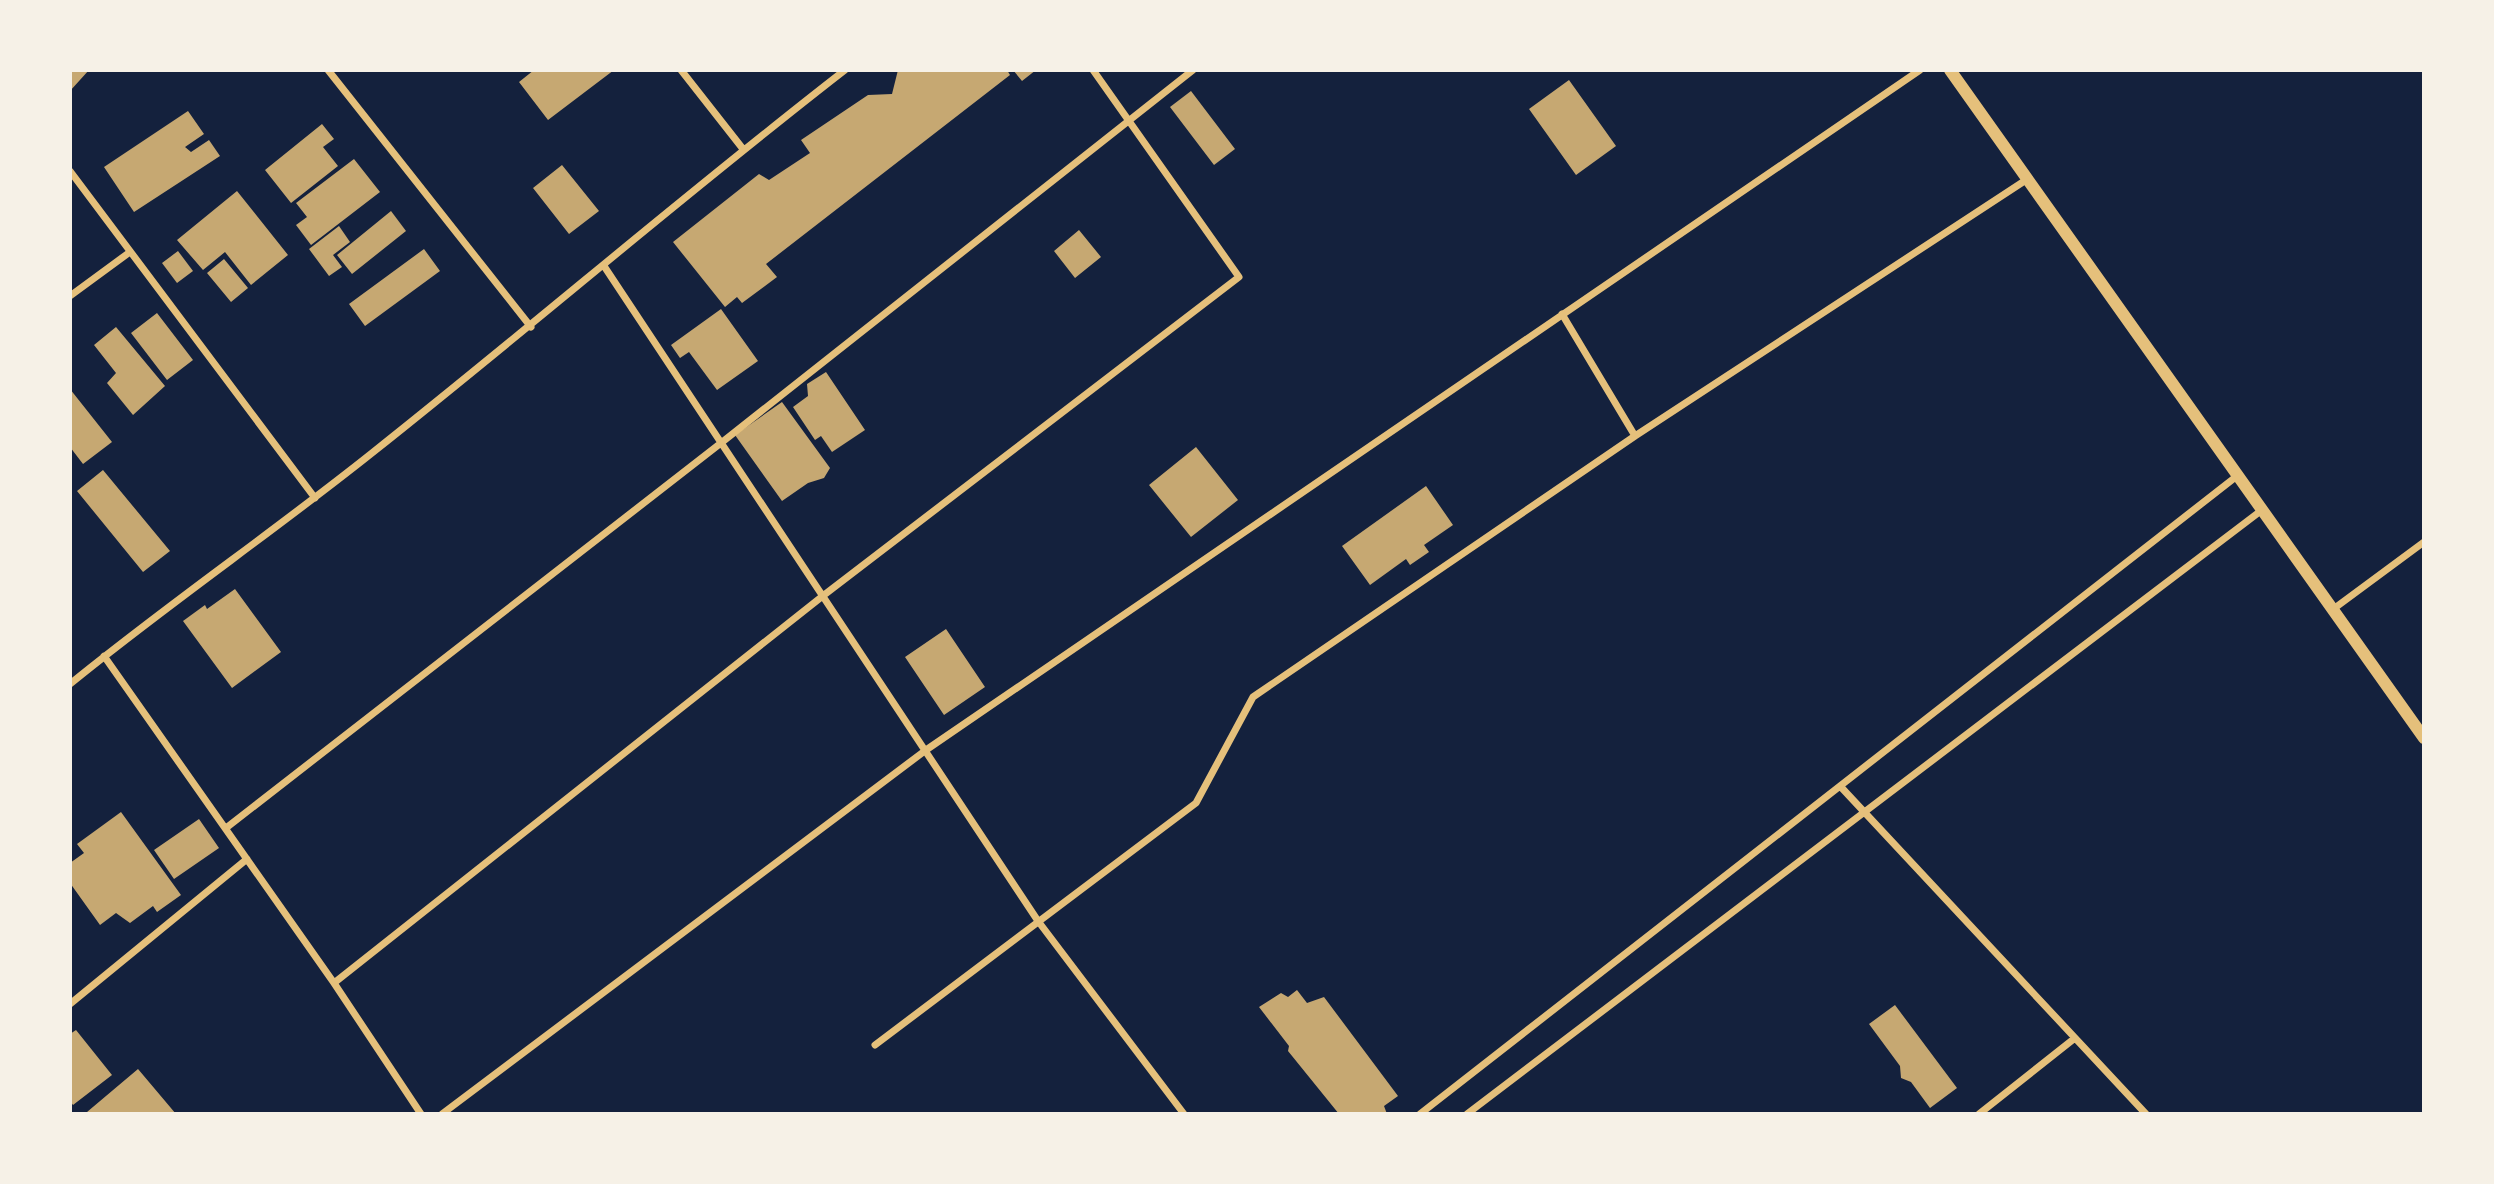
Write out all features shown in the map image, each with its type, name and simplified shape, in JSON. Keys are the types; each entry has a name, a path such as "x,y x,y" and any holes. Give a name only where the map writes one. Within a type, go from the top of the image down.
{"street":[{"path":"328,70 531,327"},
{"path":"681,70 743,149"},
{"path":"70,684 315,498 531,327 743,149 845,70"},
{"path":"334,983 824,595 1239,277 1093,70"},
{"path":"226,828 720,443 1127,119 1193,70"},
{"path":"442,1114 926,750 1920,70"},
{"path":"1950,70 2424,738"},
{"path":"70,171 315,498"},
{"path":"875,1045 1196,803 1252,697 1636,436 2026,180"},
{"path":"70,296 130,252"},
{"path":"604,266 1038,921 1184,1114"},
{"path":"1562,314 1636,436"},
{"path":"1420,1114 2237,476"},
{"path":"1466,1114 2262,510"},
{"path":"2332,610 2424,542"},
{"path":"104,656 334,983 421,1114"},
{"path":"1840,786 2146,1114"},
{"path":"70,1004 247,859"},
{"path":"1979,1114 2076,1038"}],"building":[{"path":"70,70 89,70 70,91"},
{"path":"534,70 614,70 548,120 519,82"},
{"path":"898,70 1007,70 1010,75 766,264 777,277 742,303 737,297 725,307 673,242 759,174 769,180 810,153 801,140 868,95 892,94"},
{"path":"1013,70 1036,70 1022,81"},
{"path":"1569,80 1616,146 1576,175 1529,109"},
{"path":"1191,91 1235,149 1214,165 1170,107"},
{"path":"188,111 204,134 185,147 191,152 209,140 220,156 134,212 104,167"},
{"path":"322,124 334,139 323,147 338,166 291,203 265,170"},
{"path":"354,159 380,192 311,245 296,225 307,217 296,203"},
{"path":"562,165 599,211 569,234 533,188"},
{"path":"237,191 288,255 251,285 225,252 203,270 177,240"},
{"path":"391,211 406,231 352,274 337,255"},
{"path":"339,226 350,242 333,255 342,267 329,276 309,249"},
{"path":"1079,230 1101,257 1075,278 1054,251"},
{"path":"424,249 440,271 365,326 349,304"},
{"path":"178,251 193,271 177,283 162,263"},
{"path":"224,259 248,288 231,302 207,273"},
{"path":"721,309 758,361 717,390 689,352 680,358 671,345"},
{"path":"157,313 193,360 167,380 131,333"},
{"path":"116,327 165,386 133,415 107,383 116,373 94,345"},
{"path":"826,372 865,430 832,452 821,436 815,440 793,407 808,396 807,384"},
{"path":"70,389 112,442 83,464 70,447"},
{"path":"782,402 830,468 824,478 808,483 782,501 735,435"},
{"path":"1196,447 1238,500 1191,537 1149,485"},
{"path":"103,470 170,551 143,572 77,491"},
{"path":"1426,486 1453,525 1424,545 1429,552 1410,565 1406,559 1370,585 1342,546"},
{"path":"235,589 281,652 232,688 183,621 205,605 207,609"},
{"path":"946,629 985,687 944,715 905,657"},
{"path":"121,812 181,895 157,912 153,906 130,923 116,913 100,925 70,883 70,863 84,853 77,844"},
{"path":"199,819 219,848 174,879 154,850"},
{"path":"1297,990 1307,1003 1324,997 1398,1096 1384,1106 1387,1114 1339,1114 1288,1051 1289,1046 1259,1007 1281,993 1288,997"},
{"path":"1895,1005 1957,1088 1930,1108 1911,1082 1901,1078 1900,1066 1869,1024"},
{"path":"76,1030 112,1075 73,1105 70,1101 70,1034"},
{"path":"138,1069 176,1114 87,1112"}]}
